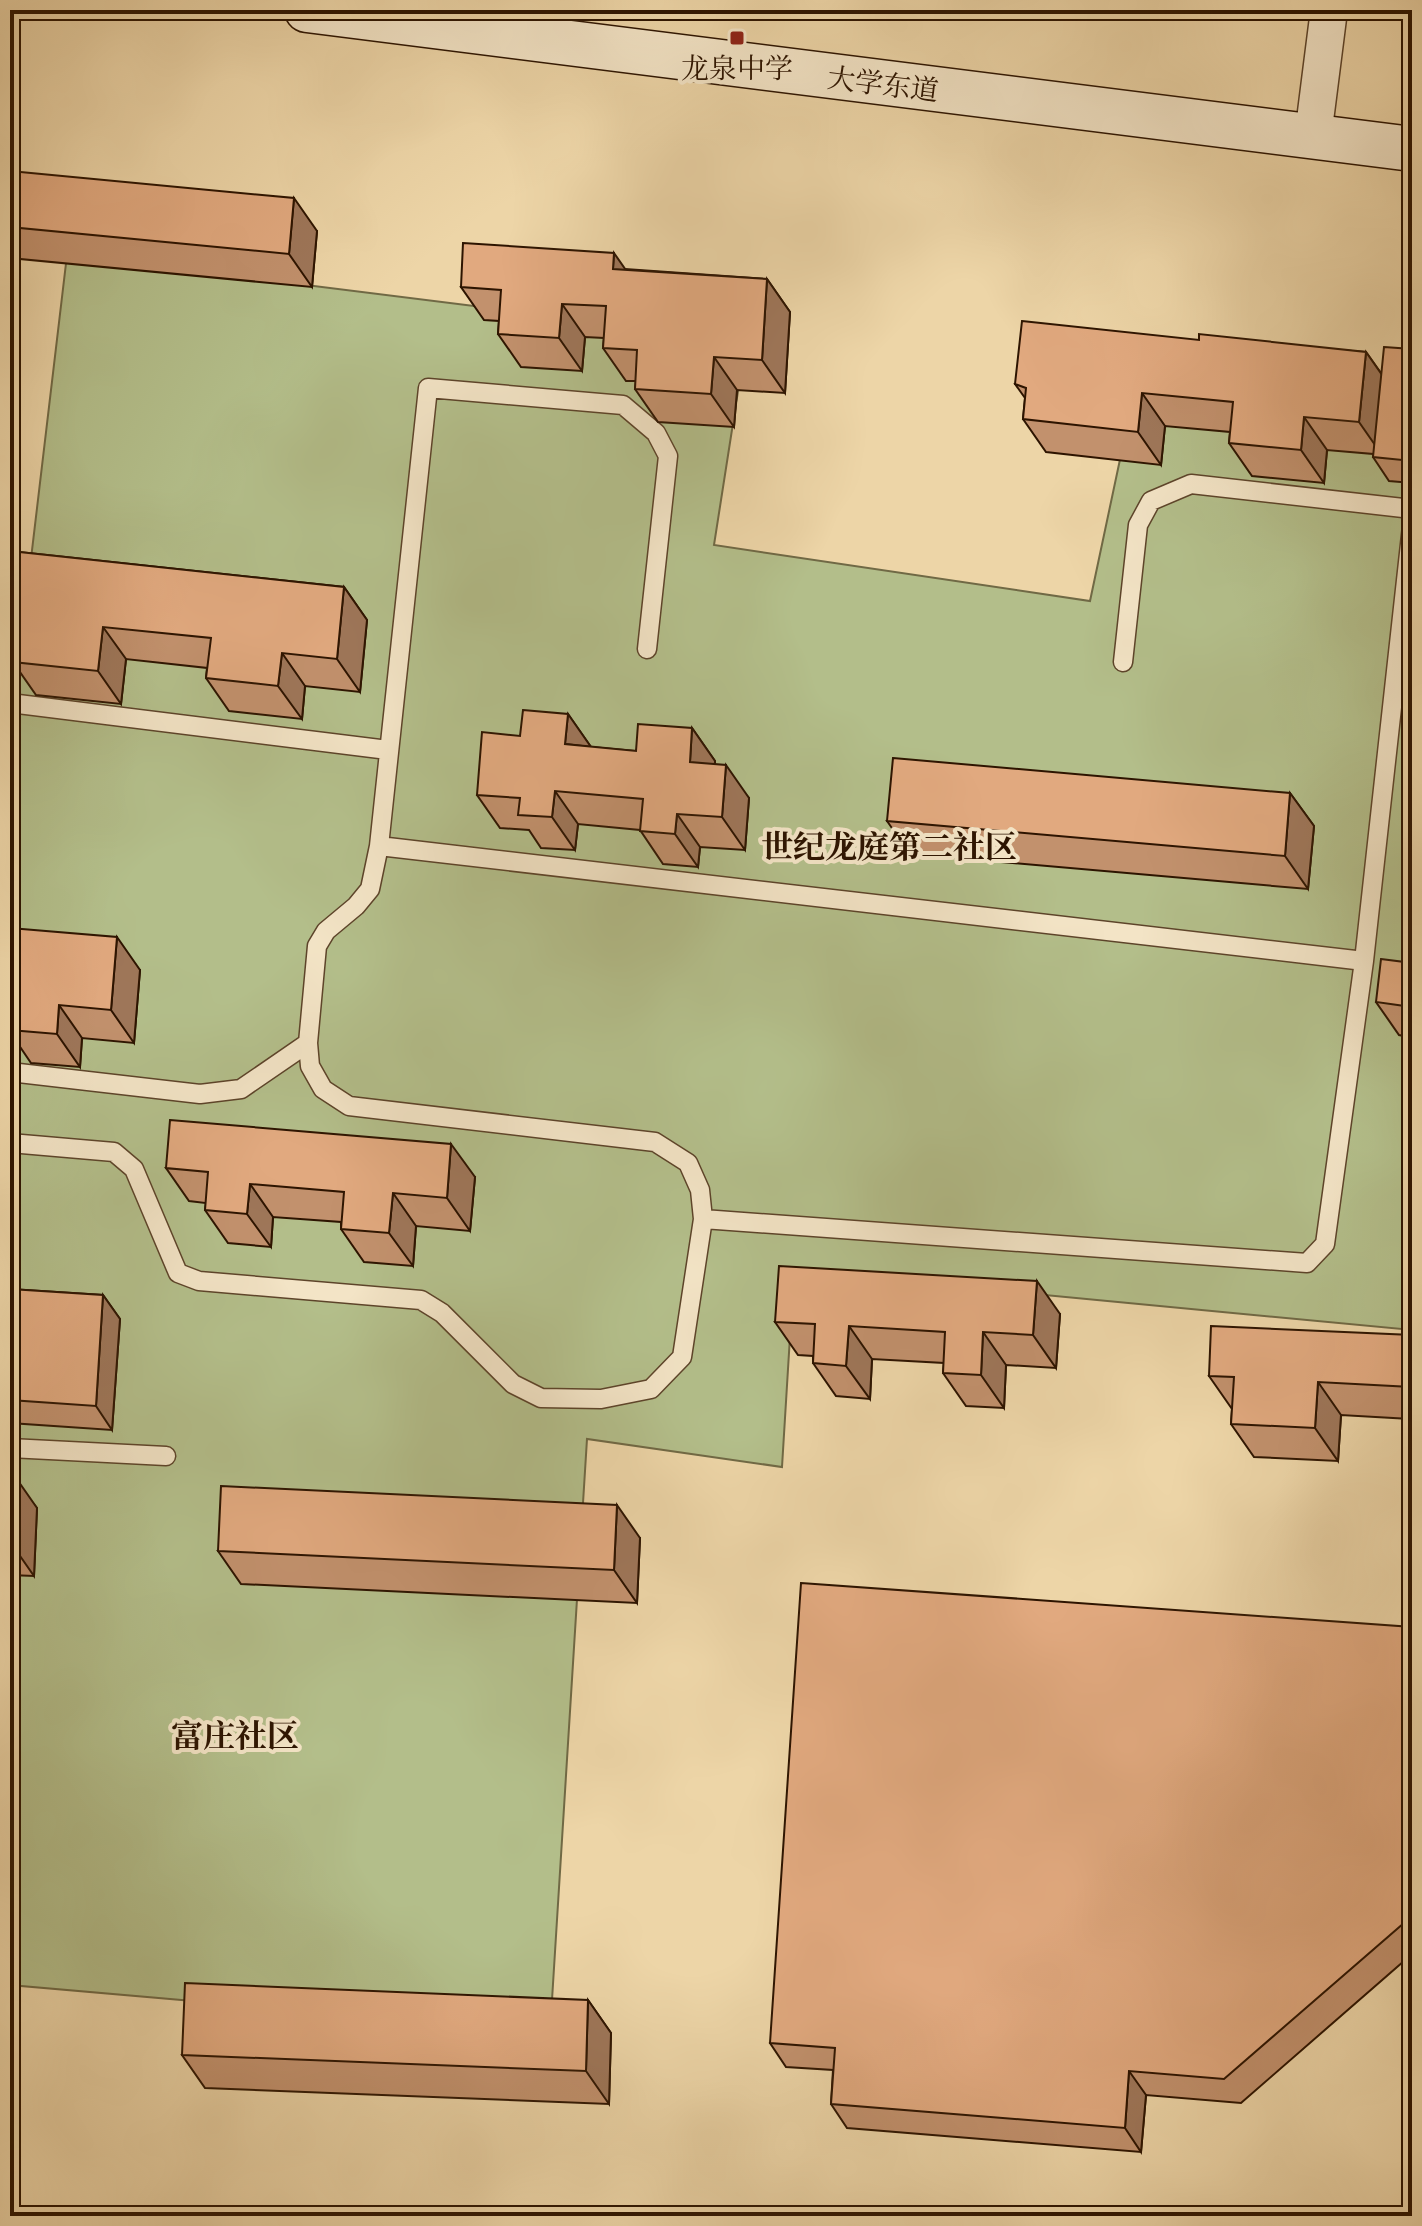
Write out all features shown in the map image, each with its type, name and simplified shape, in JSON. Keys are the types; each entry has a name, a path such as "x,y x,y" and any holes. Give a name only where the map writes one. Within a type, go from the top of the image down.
{"street":[{"name":"大学东道","path":"307,10 479,22 1412,149"},
{"path":"1313,136 1329,10"}],"lane":[{"path":"10,1143 114,1152 134,1169 178,1273 199,1281 421,1300 442,1313 513,1384 541,1398 601,1399 651,1389 682,1357 703,1219 700,1190 688,1163 655,1142 349,1106 323,1089 310,1066 308,1043 317,946 326,931 356,906 370,889 379,846 428,388 623,405 656,433 668,456 647,649"},
{"path":"1123,662 1138,525 1151,501 1191,484 1412,509"},
{"path":"703,1219 1307,1263 1325,1244 1364,961 1412,526"},
{"path":"10,703 388,750"},
{"path":"379,846 1364,961"},
{"path":"10,1072 200,1094 241,1089 308,1043"},
{"path":"10,1448 166,1456"}],"green space":[{"path":"67,255 746,340 714,545 1090,601 1136,384 1412,439 1412,1330 794,1271 782,1467 587,1439 550,2032 10,1985 10,660 19,660"}],"building":[{"path":"10,171 294,198 289,254 10,227"},
{"path":"463,243 614,253 613,269 767,279 762,360 714,357 711,394 635,389 637,350 603,348 606,306 562,304 559,338 498,334 501,290 461,287"},
{"path":"1022,321 1199,340 1199,334 1366,352 1359,422 1304,417 1301,450 1229,443 1233,402 1142,393 1138,432 1023,419 1026,388 1015,384"},
{"path":"1384,347 1412,349 1412,461 1373,457"},
{"path":"10,551 344,587 337,659 282,653 278,686 206,678 211,638 103,627 98,671 13,662 17,629 10,628"},
{"path":"523,710 568,714 565,744 636,751 638,724 692,728 690,762 726,765 722,817 677,814 675,834 640,831 643,799 555,791 552,817 518,815 520,798 477,795 482,732 520,736"},
{"path":"893,758 1290,793 1285,856 887,821"},
{"path":"10,928 117,937 111,1010 59,1005 57,1034 10,1030"},
{"path":"1381,959 1412,963 1412,1007 1376,1002"},
{"path":"1412,1011 1412,1056 1407,1056"},
{"path":"170,1120 451,1144 447,1198 393,1193 389,1233 341,1229 344,1192 250,1184 247,1214 205,1210 208,1172 166,1168"},
{"path":"779,1266 1037,1281 1033,1335 983,1332 981,1375 943,1373 945,1332 849,1326 846,1366 813,1363 815,1324 775,1322"},
{"path":"10,1289 103,1295 96,1406 10,1400"},
{"path":"1211,1326 1412,1335 1412,1433 1409,1433 1411,1387 1318,1382 1315,1428 1231,1424 1234,1377 1209,1376"},
{"path":"10,1475 14,1475 11,1543 10,1543"},
{"path":"221,1486 617,1505 614,1570 218,1551"},
{"path":"801,1583 1412,1627 1412,1916 1224,2079 1129,2071 1125,2128 831,2104 835,2048 770,2043"},
{"path":"185,1983 588,2000 586,2071 182,2055"}],"place":[{"name":"龙泉中学","path":"737,38"}],"district":[{"name":"世纪龙庭第二社区","path":"889,847"},
{"name":"富庄社区","path":"235,1736"}]}
